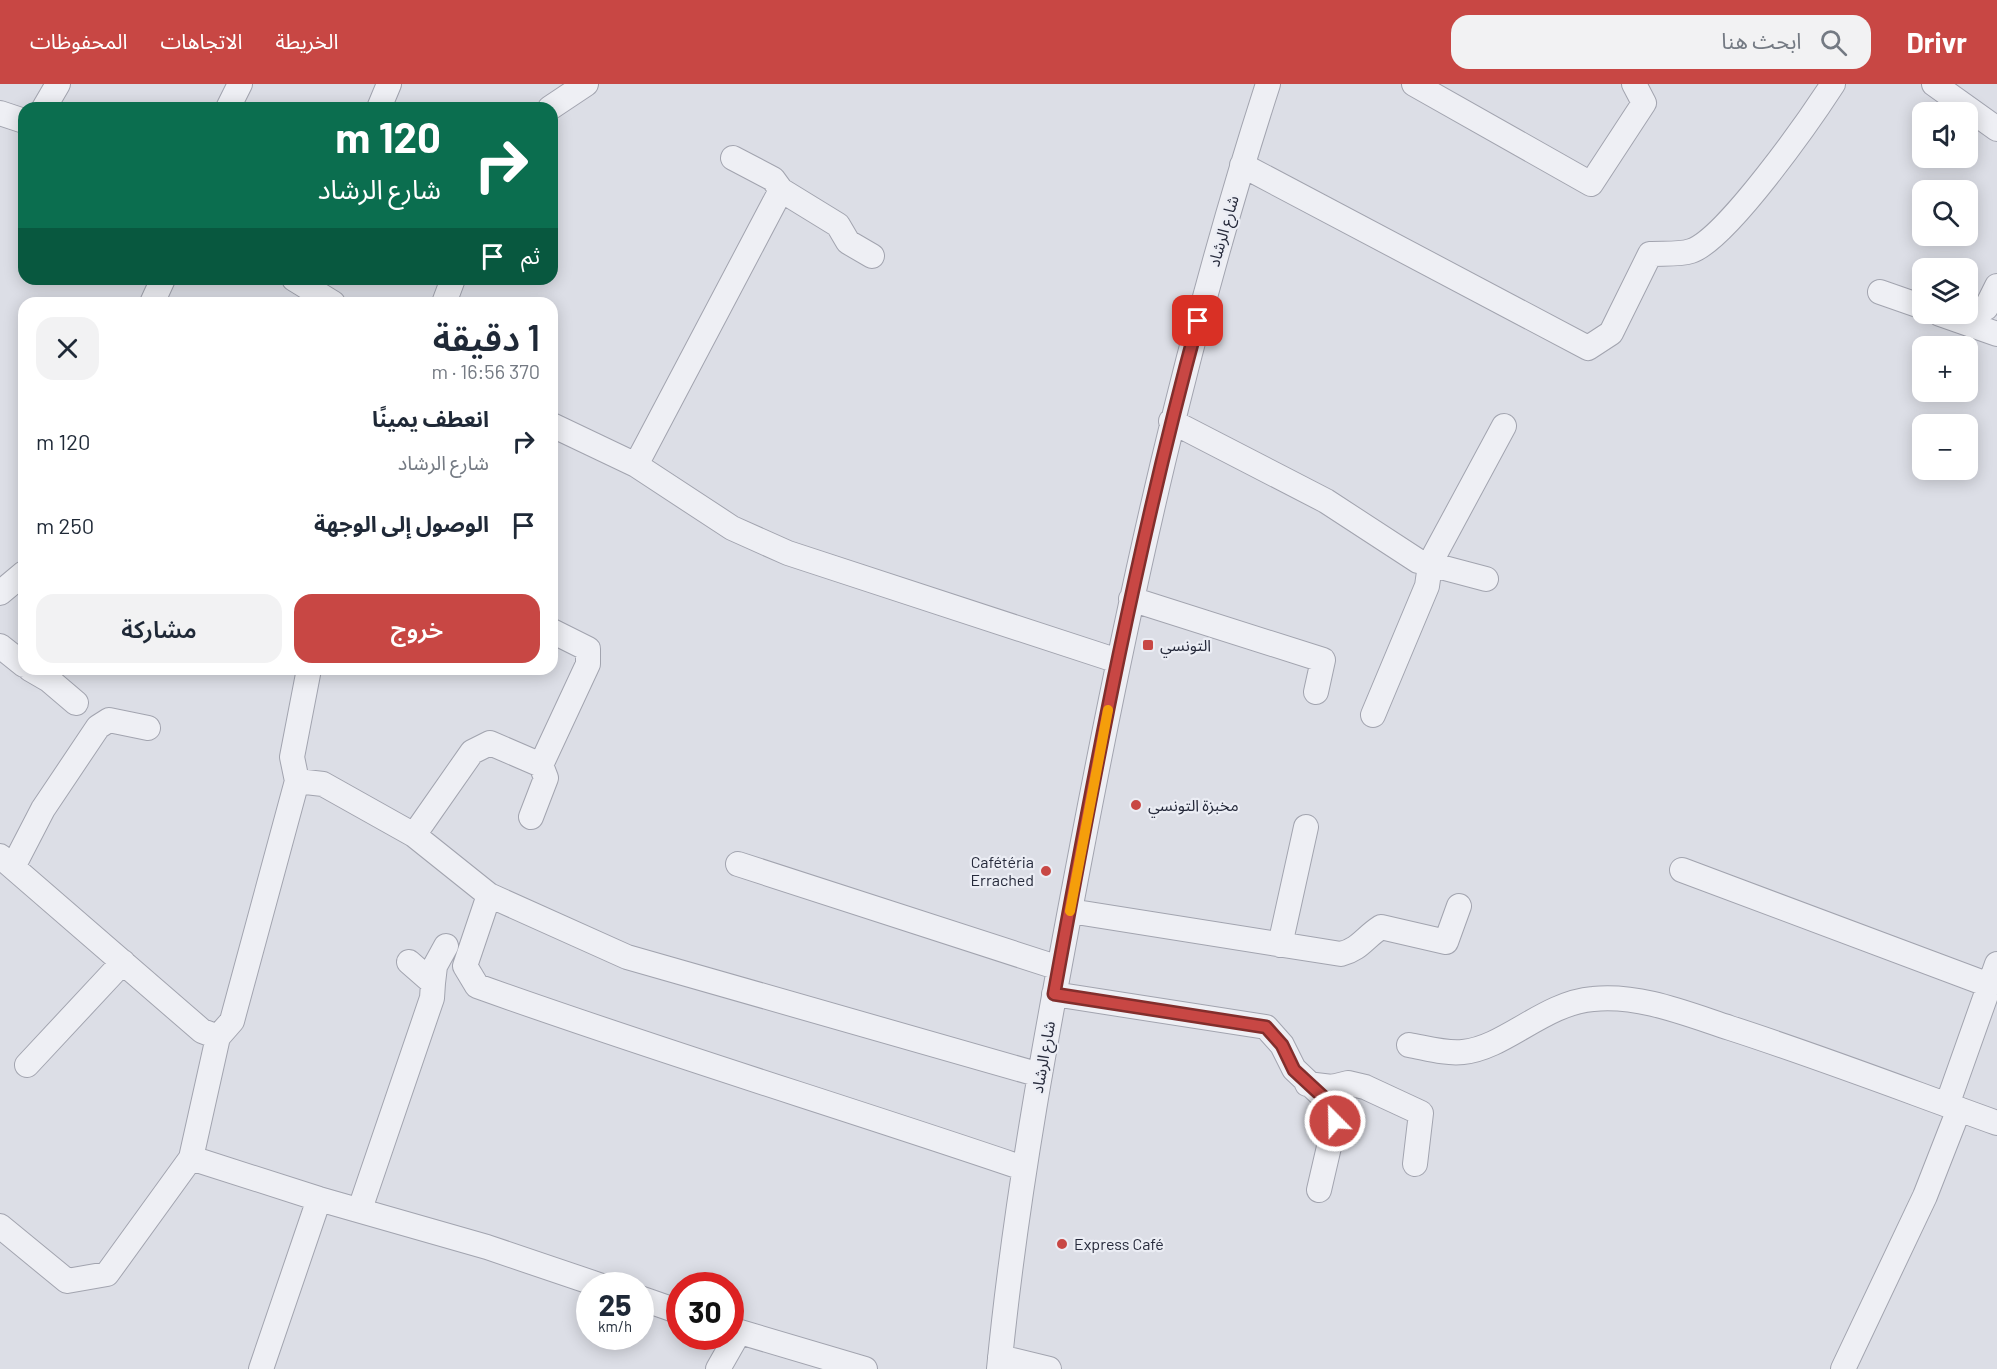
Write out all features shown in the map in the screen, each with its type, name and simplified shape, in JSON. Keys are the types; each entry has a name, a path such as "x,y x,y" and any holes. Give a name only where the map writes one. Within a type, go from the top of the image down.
{"street":[{"path":"48,102 58,84"},
{"path":"231,102 240,84"},
{"path":"382,102 389,84"},
{"path":"558,103 586,84"},
{"name":"شارع الرشاد","path":"999,1363 1023,1168 1054,994 1131,599 1171,421 1242,165 1268,84"},
{"path":"1414,84 1591,184 1644,103 1634,84"},
{"path":"1242,165 1588,348 1611,333 1650,254 1692,251 1719,232 1743,207 1833,84"},
{"path":"1934,84 1997,129"},
{"path":"0,113 18,119"},
{"path":"733,158 773,179 781,190 838,225 848,242 872,256"},
{"path":"636,465 781,190"},
{"path":"304,285 323,297"},
{"path":"1986,308 1997,286"},
{"path":"1880,292 1912,303"},
{"path":"1968,324 1997,334"},
{"path":"1171,421 1326,501 1418,561 1486,579"},
{"path":"1373,715 1427,586 1430,565 1504,426"},
{"path":"558,428 636,465 732,528 788,553 1118,661"},
{"path":"0,592 18,578"},
{"path":"1131,599 1323,660 1316,692"},
{"path":"541,765 588,664 588,649 558,634"},
{"path":"0,646 18,660"},
{"path":"40,675 76,703"},
{"path":"0,1226 67,1281 106,1274 191,1158 218,1037 232,1021 297,781 292,757 308,675"},
{"path":"148,728 109,720 98,727 7,861 202,1031 218,1037"},
{"path":"414,835 472,752 490,743 541,765 546,778 531,817"},
{"path":"297,781 323,784 414,835 489,895 627,957 1040,1075"},
{"path":"1280,945 1305,827"},
{"path":"738,864 1059,968"},
{"path":"1682,870 1993,974 1925,1196 1843,1369"},
{"path":"489,895 465,966 477,986 717,1070 856,1111 1023,1168"},
{"path":"1070,911 1341,954 1357,950 1369,935 1381,927 1446,942 1459,906"},
{"path":"360,1209 432,998 435,966 446,946"},
{"path":"27,1065 123,962"},
{"path":"409,962 433,983"},
{"path":"1054,994 1266,1027 1282,1045 1294,1070 1334,1107 1335,1121 1319,1190"},
{"path":"1409,1045 1462,1053 1484,1047 1564,1005 1592,999 1619,998 1691,1015 1768,1040 1876,1077 1997,1123"},
{"path":"1307,1084 1332,1087 1348,1083 1365,1087 1421,1113 1415,1164"},
{"path":"191,1158 320,1199 487,1246 576,1277"},
{"path":"261,1369 320,1199"},
{"path":"744,1333 865,1369"},
{"path":"718,1369 726,1350"},
{"path":"999,1363 1049,1369"}],"slow traffic":[{"path":"1070,911 1108,710"}],"place":[{"name":"التونسي","path":"1148,645"},
{"name":"مخبزة التونسي","path":"1136,805"},
{"name":"Cafétéria Errached","path":"1046,871"},
{"name":"Express Café","path":"1062,1244"}],"route":[{"path":"1198,321 1171,421 1118,661 1054,994 1266,1027 1282,1045 1294,1070 1334,1107 1335,1121"}]}
